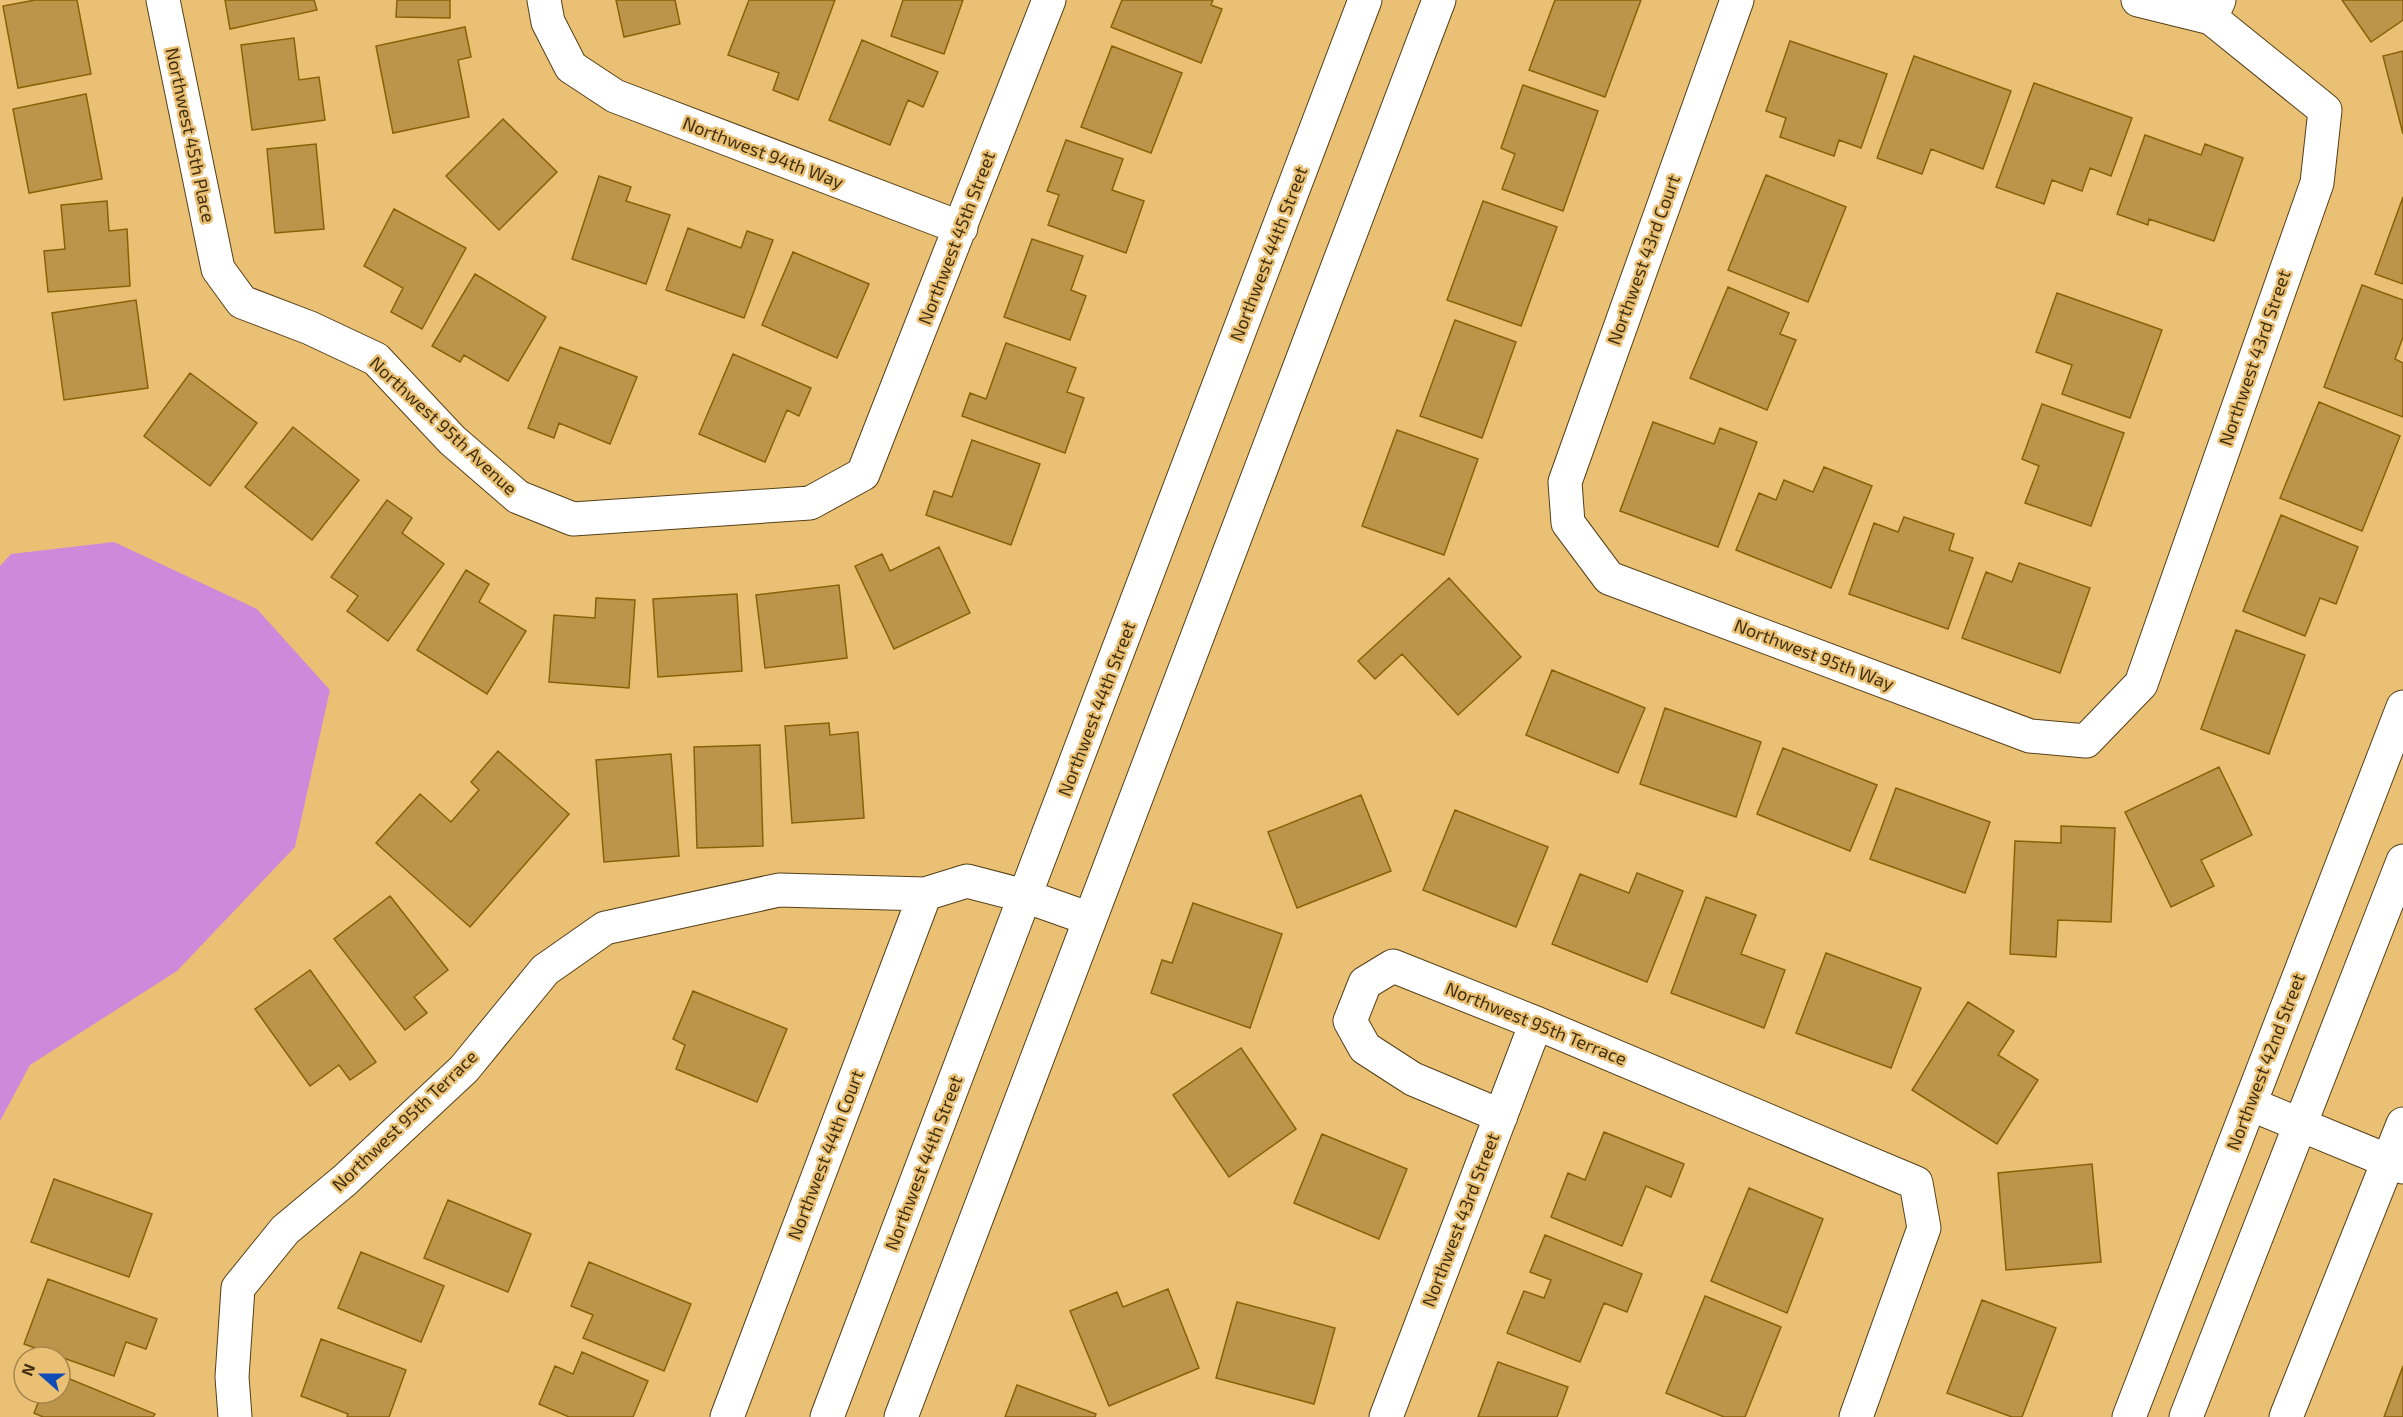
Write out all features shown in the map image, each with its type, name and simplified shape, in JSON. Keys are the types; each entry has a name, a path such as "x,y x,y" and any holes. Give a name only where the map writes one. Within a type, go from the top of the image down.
{"street":[{"name":"Northwest 45th Place","path":"163,0 218,269"},
{"name":"Northwest 94th Way","path":"544,0 548,22 571,67 615,96 961,228"},
{"name":"Northwest 45th Street","path":"863,474 1049,0"},
{"name":"Northwest 44th Street","path":"827,1417 1365,0"},
{"path":"901,1417 1439,0"},
{"name":"Northwest 43rd Court","path":"1568,523 1565,482 1737,0"},
{"path":"2138,0 2215,9"},
{"name":"Northwest 43rd Street","path":"2086,741 2141,684 2317,183 2325,110 2215,9"},
{"name":"Northwest 95th Avenue","path":"218,269 242,302 310,328 376,359 452,440 518,497 573,519 810,503 863,474"},
{"name":"Northwest 95th Way","path":"1568,523 1609,578 2030,736 2086,741"},
{"name":"Northwest 42nd Street","path":"2129,1417 2403,707"},
{"path":"2186,1417 2403,861"},
{"name":"Northwest 95th Terrace","path":"235,1417 232,1377 238,1288 285,1230 345,1180 464,1069 545,970 605,928 779,890 925,894 967,881 1025,896 1090,919"},
{"name":"Northwest 44th Court","path":"727,1417 925,894"},
{"name":"Northwest 95th Terrace","path":"1501,1116 1413,1079 1365,1048 1350,1022 1365,983 1393,966 1536,1023 1916,1183 1924,1228 1856,1417"},
{"name":"Northwest 43rd Street","path":"1386,1417 1536,1023"},
{"path":"2250,1104 2396,1163"},
{"path":"2286,1417 2396,1163 2403,1124"}],"shaded area":[{"path":"114,542 257,609 330,690 295,847 177,971 30,1065 0,1121 0,566 11,554"}],"building":[{"path":"35,0 77,0 91,74 18,88 3,6"},
{"path":"225,0 314,0 317,10 230,29"},
{"path":"397,0 450,0 450,18 396,17"},
{"path":"616,0 675,0 680,24 624,37"},
{"path":"749,0 835,0 798,100 773,90 779,73 728,55"},
{"path":"903,0 963,0 944,54 891,36"},
{"path":"1122,0 1213,0 1211,5 1222,9 1201,63 1111,27"},
{"path":"1555,0 1641,0 1605,97 1529,70"},
{"path":"2342,0 2403,0 2403,20 2371,42"},
{"path":"465,27 471,57 458,60 469,117 393,133 376,46"},
{"path":"294,38 299,80 319,77 325,120 252,130 241,45"},
{"path":"862,40 938,72 923,107 908,100 890,145 829,120"},
{"path":"1790,41 1887,74 1861,148 1839,140 1834,156 1780,137 1786,118 1766,111"},
{"path":"1112,46 1182,73 1151,153 1081,127"},
{"path":"2403,51 2403,134 2383,56"},
{"path":"1914,56 2011,91 1983,169 1931,149 1922,174 1877,158"},
{"path":"2034,83 2132,118 2111,176 2090,168 2082,191 2052,180 2044,204 1996,187"},
{"path":"1523,85 1598,111 1563,211 1502,189 1515,154 1501,148"},
{"path":"86,94 102,179 29,193 13,109"},
{"path":"503,119 557,172 499,230 446,176"},
{"path":"2145,135 2201,155 2205,144 2243,158 2214,241 2149,219 2148,225 2117,214"},
{"path":"1066,140 1123,159 1112,190 1144,201 1126,253 1048,225 1059,195 1047,191"},
{"path":"316,144 324,229 275,233 267,149"},
{"path":"1766,175 1846,207 1808,302 1728,270"},
{"path":"599,176 631,187 626,201 670,215 646,284 572,259"},
{"path":"2403,197 2403,284 2375,274"},
{"path":"107,201 109,231 127,229 130,286 48,292 44,251 65,249 61,205"},
{"path":"1483,201 1557,227 1521,326 1447,300"},
{"path":"394,209 466,248 422,329 391,312 403,288 364,266"},
{"path":"688,228 741,248 747,231 773,240 744,318 666,290"},
{"path":"1032,239 1083,256 1071,290 1086,296 1070,340 1004,317"},
{"path":"793,252 869,284 837,358 762,325"},
{"path":"475,274 546,317 508,381 464,355 460,362 432,346"},
{"path":"2362,285 2403,300 2403,337 2395,359 2403,363 2403,417 2324,387"},
{"path":"1728,287 1789,313 1780,334 1796,340 1767,410 1690,378"},
{"path":"2057,293 2162,330 2130,418 2062,394 2072,365 2036,352"},
{"path":"136,300 148,388 64,400 52,313"},
{"path":"1455,320 1516,342 1482,438 1420,416"},
{"path":"1006,343 1076,368 1067,392 1084,398 1065,453 962,416 970,393 986,399"},
{"path":"560,347 637,377 610,444 559,423 554,438 528,428"},
{"path":"733,354 811,388 799,416 787,410 765,462 699,434"},
{"path":"190,373 257,423 210,486 144,436"},
{"path":"2319,402 2400,436 2362,531 2280,498"},
{"path":"2042,404 2124,433 2091,526 2025,503 2039,466 2022,459"},
{"path":"1653,422 1714,444 1720,428 1757,442 1718,547 1620,511"},
{"path":"293,427 359,480 312,540 245,487"},
{"path":"1397,430 1478,459 1444,555 1362,526"},
{"path":"972,440 1040,464 1011,545 926,515 934,491 952,497"},
{"path":"1824,467 1872,486 1831,588 1736,550 1759,493 1776,500 1784,480 1813,492"},
{"path":"387,500 412,518 402,533 444,564 388,641 347,611 358,596 331,577"},
{"path":"2281,515 2358,547 2336,604 2320,598 2305,636 2243,611"},
{"path":"1904,517 1954,534 1949,550 1973,558 1948,629 1849,594 1874,523 1898,532"},
{"path":"939,547 970,613 894,649 855,566 882,554 890,571"},
{"path":"2019,563 2090,588 2060,673 1962,638 1986,572 2012,582"},
{"path":"466,570 489,584 479,602 526,631 487,694 417,650"},
{"path":"1449,578 1521,657 1458,715 1402,654 1375,679 1358,661"},
{"path":"839,585 847,658 765,668 756,595"},
{"path":"737,594 742,671 658,677 653,599"},
{"path":"596,598 635,600 629,688 549,682 554,615 595,618"},
{"path":"2236,630 2305,655 2269,754 2201,729"},
{"path":"1552,670 1645,708 1618,773 1526,735"},
{"path":"1665,708 1761,742 1736,817 1640,784"},
{"path":"829,723 830,735 858,732 864,818 792,823 785,726"},
{"path":"760,745 763,846 697,848 694,747"},
{"path":"1783,748 1877,785 1850,851 1757,814"},
{"path":"498,751 569,814 470,927 376,843 420,794 451,822 479,790 471,782"},
{"path":"671,754 679,856 604,862 596,760"},
{"path":"2219,767 2252,835 2201,860 2214,886 2171,907 2125,812"},
{"path":"1896,788 1990,822 1965,893 1870,859"},
{"path":"1361,795 1391,871 1297,908 1268,832"},
{"path":"1455,810 1548,847 1516,927 1423,890"},
{"path":"2061,826 2115,828 2111,922 2058,920 2056,957 2010,954 2015,841 2061,843"},
{"path":"1637,873 1683,891 1647,982 1552,944 1580,874 1629,893"},
{"path":"390,896 448,970 414,997 427,1013 405,1030 334,939"},
{"path":"1706,897 1756,915 1741,954 1785,970 1764,1028 1671,993"},
{"path":"1193,903 1282,934 1250,1028 1151,993 1162,960 1172,963"},
{"path":"1826,953 1921,988 1891,1068 1796,1033"},
{"path":"310,970 376,1062 350,1080 339,1065 310,1086 255,1009"},
{"path":"693,991 787,1029 757,1102 676,1069 685,1045 673,1039"},
{"path":"1968,1002 2014,1031 1998,1055 2038,1080 1997,1144 1912,1090"},
{"path":"1241,1048 1296,1129 1229,1177 1173,1095"},
{"path":"1604,1132 1684,1164 1671,1197 1646,1186 1622,1246 1551,1217 1568,1173 1585,1180"},
{"path":"1322,1134 1407,1169 1379,1239 1294,1203"},
{"path":"2092,1164 2101,1262 2006,1270 1998,1173"},
{"path":"54,1179 152,1214 129,1277 31,1242"},
{"path":"1749,1188 1823,1219 1787,1313 1711,1281"},
{"path":"448,1200 531,1234 508,1292 424,1258"},
{"path":"1545,1235 1642,1274 1627,1312 1604,1303 1580,1362 1507,1333 1524,1291 1544,1298 1551,1280 1530,1272"},
{"path":"361,1252 444,1286 421,1342 338,1308"},
{"path":"589,1262 691,1304 664,1371 583,1338 593,1315 571,1306"},
{"path":"48,1279 157,1319 146,1349 126,1342 114,1376 72,1361 72,1345 24,1344"},
{"path":"1168,1289 1199,1368 1109,1406 1070,1311 1117,1292 1123,1307"},
{"path":"1705,1296 1781,1327 1745,1417 1724,1417 1666,1393"},
{"path":"1982,1300 2056,1328 2022,1417 2012,1417 1947,1393"},
{"path":"1237,1302 1335,1328 1314,1404 1216,1378"},
{"path":"321,1339 406,1370 389,1417 347,1417 348,1414 301,1396"},
{"path":"582,1352 648,1381 633,1417 569,1417 539,1404 555,1366 573,1374"},
{"path":"1498,1362 1568,1387 1557,1417 1478,1417"},
{"path":"2403,1366 2403,1417 2384,1417"},
{"path":"72,1380 155,1414 153,1417 43,1417 34,1413 37,1405 72,1405"},
{"path":"1017,1385 1096,1414 1095,1417 1005,1417"}]}
